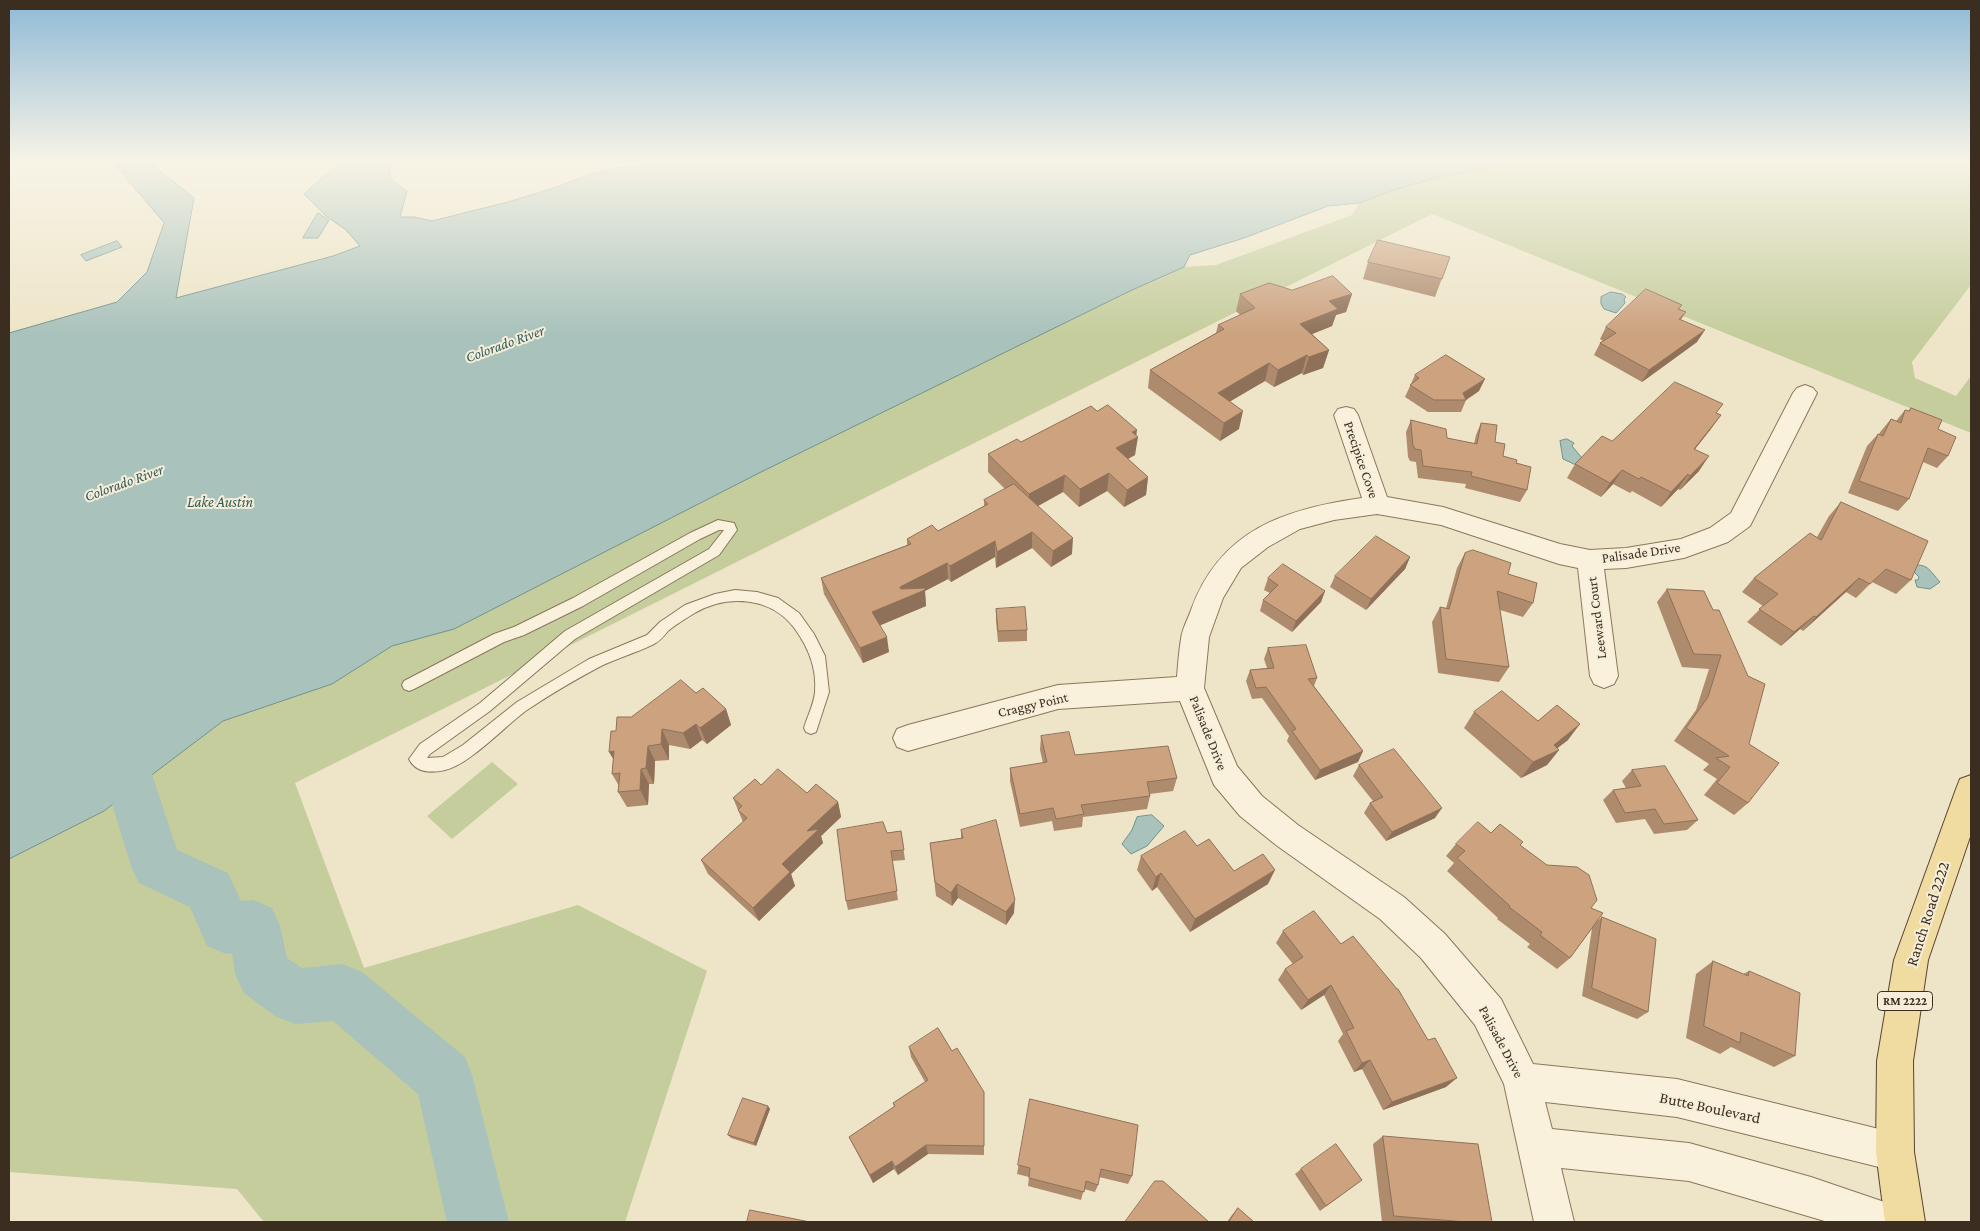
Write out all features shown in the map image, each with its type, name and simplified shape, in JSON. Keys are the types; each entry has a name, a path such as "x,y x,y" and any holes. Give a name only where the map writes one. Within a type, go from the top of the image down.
{"main road":[{"name":"Ranch Road 2222","path":"1905,1222 1895,1152 1895,1061 1911,960 1971,790"}],"street":[{"name":"Palisade Drive","path":"1554,1222 1522,1081 1488,1012 1433,946 1392,908 1287,835 1244,798 1225,775 1202,722 1190,688 1195,637 1210,595 1232,561 1260,540 1293,521 1334,511 1377,505 1443,516 1550,551 1590,560 1626,558 1684,548 1719,535 1741,519 1805,393"},
{"name":"Precipice Cove","path":"1346,415 1377,505"},
{"name":"Leeward Court","path":"1590,560 1604,676"},
{"name":"Craggy Point","path":"908,738 1058,697 1190,688"},
{"name":"Butte Boulevard","path":"1522,1081 1677,1098 1895,1152"},
{"path":"1537,1147 1688,1162 1811,1197 1888,1222"}],"lane":[{"path":"409,685 499,638 519,631 578,602 695,536 718,525 729,526 732,530 728,537 714,552 570,635 485,707 425,749 418,759 424,765 445,764 468,750 522,706 594,663 652,639 665,626 690,609 715,599 735,595 757,597 773,602 794,617 809,638 818,656 822,692 811,728"}],"green space":[{"path":"1340,219 1421,219 295,783 364,968 578,905 707,971 625,1222 264,1222 237,1189 9,1172 9,859 104,811 223,721 332,684 392,646 454,629 761,472 1132,290 1184,267 1216,265"},
{"path":"1445,219 1971,219 1971,285 1912,362 1915,378 1956,396 1971,376 1971,433"},
{"path":"492,762 518,784 452,839 427,816"}],"water":[{"name":"Lake Austin","path":"161,219 190,219 176,298 333,256 360,246 346,230 331,219 432,221 438,219 1293,219 1244,238 1190,255 1184,267 1132,290 761,472 454,629 392,646 332,684 223,721 104,811 9,859 9,333 117,302 147,272 164,223"},
{"path":"314,219 329,220 318,238 303,238"},
{"path":"117,241 122,247 86,261 81,255"},
{"path":"1611,292 1622,294 1626,297 1624,299 1625,303 1616,313 1604,309 1601,304 1601,297"},
{"path":"1567,439 1574,443 1572,446 1582,458 1576,465 1563,459 1560,441"},
{"path":"1916,565 1924,566 1930,570 1940,582 1930,589 1917,587 1915,580 1918,580 1919,577 1913,571"},
{"path":"1152,815 1164,826 1147,846 1131,854 1122,844 1132,830 1137,817"}],"building":[{"path":"1378,240 1450,257 1442,279 1368,262"},
{"path":"1333,276 1352,294 1329,301 1338,309 1300,324 1329,350 1309,357 1307,355 1278,370 1269,363 1218,393 1243,411 1224,423 1150,370 1224,329 1218,325 1255,308 1240,294 1269,283 1292,290"},
{"path":"1646,289 1682,305 1678,309 1686,312 1679,319 1705,330 1649,370 1600,343 1616,333 1606,327"},
{"path":"1446,355 1485,379 1463,393 1466,400 1434,400 1410,385 1419,378 1415,375"},
{"path":"1675,382 1723,404 1716,413 1721,415 1694,449 1709,456 1671,492 1622,470 1610,483 1575,464 1602,436 1612,441"},
{"path":"1108,405 1137,430 1132,432 1138,437 1116,448 1148,477 1127,490 1109,473 1080,489 1065,475 1029,494 988,454 1017,439 1021,442 1091,406 1097,411"},
{"path":"1911,408 1942,420 1938,429 1956,437 1948,456 1928,448 1909,499 1859,481 1878,434 1883,436 1891,419 1901,423 1905,410 1909,411"},
{"path":"1411,420 1446,429 1447,438 1477,444 1481,423 1497,425 1495,442 1505,444 1503,456 1517,460 1516,463 1531,467 1527,490 1471,476 1472,472 1423,466 1421,450 1415,449 1413,445"},
{"path":"1014,484 1073,538 1053,551 1032,532 997,552 995,541 950,566 947,563 900,587 901,589 925,588 925,590 872,612 887,637 860,648 821,578 911,544 907,539 932,525 938,531 988,504 984,500"},
{"path":"1841,502 1928,541 1911,580 1886,569 1870,584 1859,578 1816,617 1814,616 1794,632 1759,609 1778,594 1754,578 1810,533 1821,540"},
{"path":"1376,536 1410,557 1371,599 1335,576"},
{"path":"1473,550 1511,563 1508,574 1537,583 1533,603 1497,591 1509,667 1446,659 1440,607 1449,609 1465,553"},
{"path":"1283,564 1325,591 1296,621 1263,600 1278,585 1268,578"},
{"path":"1667,589 1704,591 1713,610 1719,610 1748,676 1765,684 1749,744 1779,763 1748,803 1717,783 1730,767 1716,758 1729,756 1686,728 1708,697 1721,655 1694,654"},
{"path":"1025,607 1027,630 998,631 996,609"},
{"path":"1306,645 1317,678 1308,679 1363,751 1320,770 1292,731 1296,729 1266,687 1256,688 1250,670 1274,668 1268,648"},
{"path":"681,680 696,693 703,688 726,709 700,728 696,724 683,733 662,729 661,744 648,746 646,768 641,769 640,790 618,792 620,773 612,774 614,751 609,752 611,731 616,731 617,717 631,717"},
{"path":"1502,691 1538,721 1557,705 1580,724 1554,745 1559,750 1533,762 1474,712"},
{"path":"1069,732 1075,755 1168,746 1177,778 1147,782 1150,796 1081,805 1084,814 1056,819 1053,808 1020,814 1010,768 1047,762 1041,736"},
{"path":"1394,749 1442,808 1392,832 1370,803 1383,797 1359,765"},
{"path":"1665,766 1698,820 1664,824 1655,809 1625,813 1613,790 1641,786 1632,770"},
{"path":"778,769 807,793 816,784 838,802 807,831 819,829 782,864 790,872 753,908 701,860 747,818 738,810 742,806 733,798 755,779 761,785"},
{"path":"996,820 1015,900 1006,912 957,884 951,893 935,882 930,843 963,838 961,830"},
{"path":"883,822 887,833 901,831 904,850 891,851 897,891 846,901 837,830"},
{"path":"1478,822 1491,833 1500,824 1523,842 1520,845 1547,865 1577,867 1589,875 1597,900 1591,908 1603,913 1570,958 1540,935 1542,932 1509,907 1457,858 1465,851 1456,844"},
{"path":"1185,831 1197,846 1209,839 1234,871 1263,854 1275,870 1195,919 1161,873 1156,877 1141,856"},
{"path":"1314,911 1341,944 1353,936 1398,989 1428,1040 1435,1038 1457,1078 1392,1102 1370,1060 1362,1063 1346,1031 1354,1028 1331,985 1308,1000 1285,969 1303,957 1283,931"},
{"path":"1602,917 1656,939 1648,1012 1592,988"},
{"path":"1713,961 1748,976 1749,971 1800,993 1795,1056 1741,1032 1740,1043 1704,1026"},
{"path":"938,1028 952,1051 957,1048 984,1092 984,1146 926,1145 895,1167 892,1161 870,1175 849,1137 895,1106 893,1103 928,1080 909,1047"},
{"path":"743,1098 768,1106 754,1143 728,1135"},
{"path":"1030,1099 1138,1125 1132,1176 1101,1169 1098,1185 1086,1181 1084,1192 1029,1178 1030,1168 1018,1165"},
{"path":"1383,1136 1478,1144 1492,1222 1466,1222 1394,1216"},
{"path":"1336,1144 1362,1180 1326,1206 1301,1169"},
{"path":"1155,1181 1163,1181 1209,1222 1125,1222"},
{"path":"1238,1208 1254,1222 1229,1222"},
{"path":"750,1210 810,1222 747,1222"}],"waterway":[{"path":"114,732 157,866 209,890 226,928 253,926 263,974 295,996 342,992 444,1078 478,1222"}],"water label":[{"name":"Colorado River","path":"505,344"},
{"name":"Colorado River","path":"124,483"}]}
